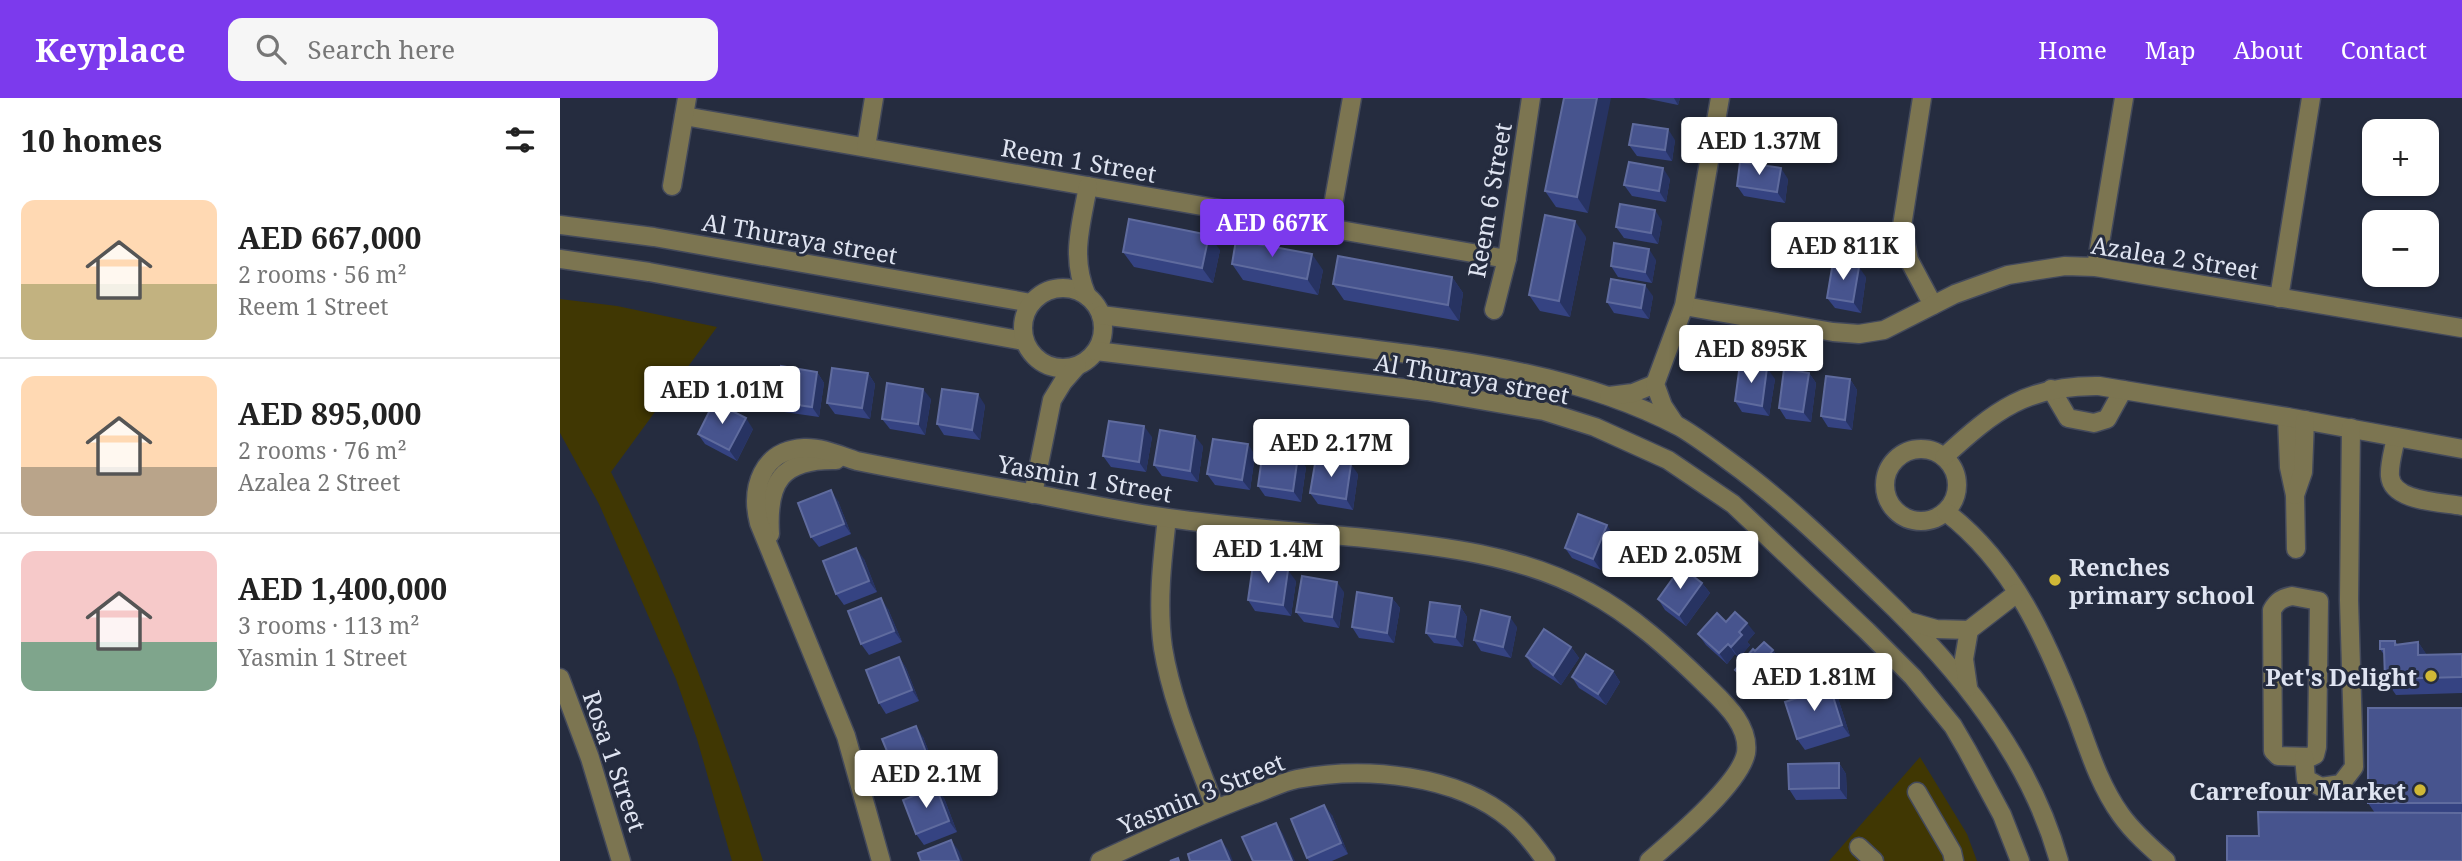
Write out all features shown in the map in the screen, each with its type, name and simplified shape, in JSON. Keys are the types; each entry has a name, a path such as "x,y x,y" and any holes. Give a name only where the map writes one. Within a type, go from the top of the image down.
{"street":[{"path":"866,147 874,98"},
{"path":"1329,228 1352,98"},
{"name":"Reem 6 Street","path":"1494,310 1507,259 1531,98"},
{"path":"1677,426 1663,406 1655,384 1684,306 1720,98"},
{"path":"1922,98 1902,226 1909,260 1933,305"},
{"path":"2096,267 2124,98"},
{"path":"2278,298 2311,98"},
{"path":"672,186 685,107"},
{"name":"Reem 1 Street","path":"685,107 866,147 1507,259"},
{"path":"1087,296 1080,276 1077,252 1088,186"},
{"name":"Al Thuraya street","path":"560,225 654,237 1031,303"},
{"path":"1052,400 1047,378 1024,341 1024,314 1031,303 1064,274 1077,252"},
{"path":"560,259 649,272 1024,341"},
{"name":"Azalea 2 Street","path":"1684,306 1833,332 1859,334 1884,330 1981,283 2008,275 2065,266 2096,267 2462,328"},
{"path":"1033,494 1052,400 1077,366 1088,360 1096,351 1102,340 1104,327 1096,304 1087,296 1074,289 1061,287 1047,290"},
{"name":"Al Thuraya street","path":"1101,315 1433,357 1545,377 1609,396 1677,426 1704,442 1751,477 1799,517 1940,654 1988,716 2021,770 2036,800 2059,861"},
{"name":"Al Thuraya street","path":"1096,351 1427,391 1544,411 1595,427 1668,460 1733,505 1913,677 1960,738 2001,815 2020,861"},
{"path":"1037,359 1056,368 1077,366"},
{"path":"1609,396 1633,393 1655,384"},
{"path":"1944,457 1995,412 2022,398 2051,389 2087,386 2305,420 2462,449"},
{"path":"2051,389 2068,418 2094,423 2108,419 2123,390"},
{"path":"2287,417 2290,467 2295,495 2296,550"},
{"path":"2295,495 2303,472 2305,420"},
{"path":"2304,757 2306,779 2321,787 2341,784 2354,767 2349,600 2351,428"},
{"path":"2396,437 2390,477 2394,487 2402,495 2462,506"},
{"path":"1916,449 1931,450 1944,457 1954,469 1958,485 1955,500 1946,512 1933,520 1918,522 1903,517 1892,507 1886,494 1885,479 1891,465 1902,454 1916,449"},
{"name":"Yasmin 1 Street","path":"881,861 846,736 771,550 771,493 781,476 797,465 816,460 857,461 1167,518 1421,544 1480,555 1533,569 1588,592 1636,623 1677,657 1721,699 1750,720 1756,732 1756,757 1749,769 1724,788 1681,833 1648,861"},
{"path":"1946,512 1983,546 2017,593 2052,656 2103,785 2121,815 2166,861"},
{"path":"1167,518 1160,590 1163,647 1170,682 1215,808"},
{"path":"1909,622 1936,629 1969,630 2017,593"},
{"path":"2319,601 2317,751 2311,757 2278,756 2273,751 2272,610 2276,602 2283,597 2319,601 2349,600"},
{"path":"1969,630 1964,659 1969,690"},
{"name":"Rosa 1 Street","path":"560,678 590,758 621,861"},
{"name":"Yasmin 3 Street","path":"1100,861 1215,808 1294,780 1335,774 1378,774 1413,778 1480,800 1511,820 1546,861"},
{"path":"1917,792 1952,852 1954,861"},
{"path":"1859,846 1874,861"}],"shaded area":[{"path":"560,299 617,306 717,327 611,472 676,615 731,761 763,861 732,861 697,739 676,679 599,504 560,433"},
{"path":"1920,757 1967,834 1977,861 1829,861"}],"building":[{"path":"1564,98 1597,98 1577,197 1545,191"},
{"path":"1748,123 1791,130 1787,150 1745,142"},
{"path":"1633,124 1668,129 1665,150 1629,145"},
{"path":"1629,162 1663,168 1659,191 1624,185"},
{"path":"1740,162 1781,168 1777,192 1737,186"},
{"path":"1620,204 1655,210 1651,233 1616,227"},
{"path":"1545,215 1575,221 1559,301 1529,295"},
{"path":"1129,219 1209,235 1202,268 1123,252"},
{"path":"1236,240 1312,254 1307,279 1232,264"},
{"path":"1614,243 1649,249 1645,272 1611,266"},
{"path":"1338,256 1452,277 1448,305 1333,284"},
{"path":"1833,262 1859,267 1853,302 1827,298"},
{"path":"1611,279 1645,285 1641,308 1607,302"},
{"path":"1740,364 1767,368 1762,406 1735,401"},
{"path":"781,366 817,372 812,407 776,402"},
{"path":"832,368 868,373 862,408 827,403"},
{"path":"1784,369 1809,373 1803,412 1779,408"},
{"path":"1826,376 1850,379 1845,420 1821,416"},
{"path":"887,383 923,389 918,424 882,419"},
{"path":"942,389 978,394 972,430 937,424"},
{"path":"714,402 746,418 729,450 698,434"},
{"path":"1109,421 1144,426 1139,462 1103,456"},
{"path":"1160,430 1195,436 1190,471 1154,465"},
{"path":"1213,439 1248,444 1242,480 1207,474"},
{"path":"1263,450 1298,456 1293,491 1258,486"},
{"path":"1316,458 1351,464 1346,499 1310,493"},
{"path":"831,490 844,524 811,537 798,503"},
{"path":"1578,514 1607,525 1593,559 1565,548"},
{"path":"856,548 869,581 836,594 823,561"},
{"path":"1253,565 1288,570 1283,605 1248,600"},
{"path":"1681,567 1702,583 1679,615 1658,599"},
{"path":"1302,576 1337,582 1332,617 1296,612"},
{"path":"1357,592 1392,598 1387,633 1352,627"},
{"path":"881,598 894,631 861,644 848,611"},
{"path":"1430,602 1460,606 1455,637 1426,633"},
{"path":"1481,610 1510,617 1503,647 1474,640"},
{"path":"1735,612 1747,623 1739,632 1742,635 1731,647 1728,644 1719,653 1698,634 1717,613 1726,622"},
{"path":"1544,629 1571,647 1553,675 1526,656"},
{"path":"2380,641 2395,641 2395,645 2418,642 2418,655 2462,654 2462,677 2385,679 2384,649 2380,649"},
{"path":"1764,642 1773,650 1765,660 1771,665 1776,660 1785,668 1769,686 1763,680 1756,688 1735,670 1753,649 1755,651"},
{"path":"1586,654 1613,671 1598,694 1572,677"},
{"path":"899,657 912,690 879,703 866,670"},
{"path":"1830,687 1842,725 1797,739 1785,702"},
{"path":"2368,708 2462,708 2462,803 2368,803"},
{"path":"916,726 929,760 896,773 882,739"},
{"path":"1839,763 1839,788 1789,789 1788,764"},
{"path":"936,787 949,821 916,834 903,800"},
{"path":"1324,805 1341,843 1307,858 1291,819"},
{"path":"2258,812 2462,813 2462,861 2227,861 2227,836 2259,836"},
{"path":"1276,823 1292,861 1253,861 1242,837"},
{"path":"951,840 959,861 921,861 918,853"},
{"path":"1221,840 1230,861 1190,861 1188,854"}],"place":[{"name":"Renches primary school","path":"2055,580"},
{"name":"Pet's Delight","path":"2431,676"},
{"name":"Carrefour Market","path":"2420,790"}]}
